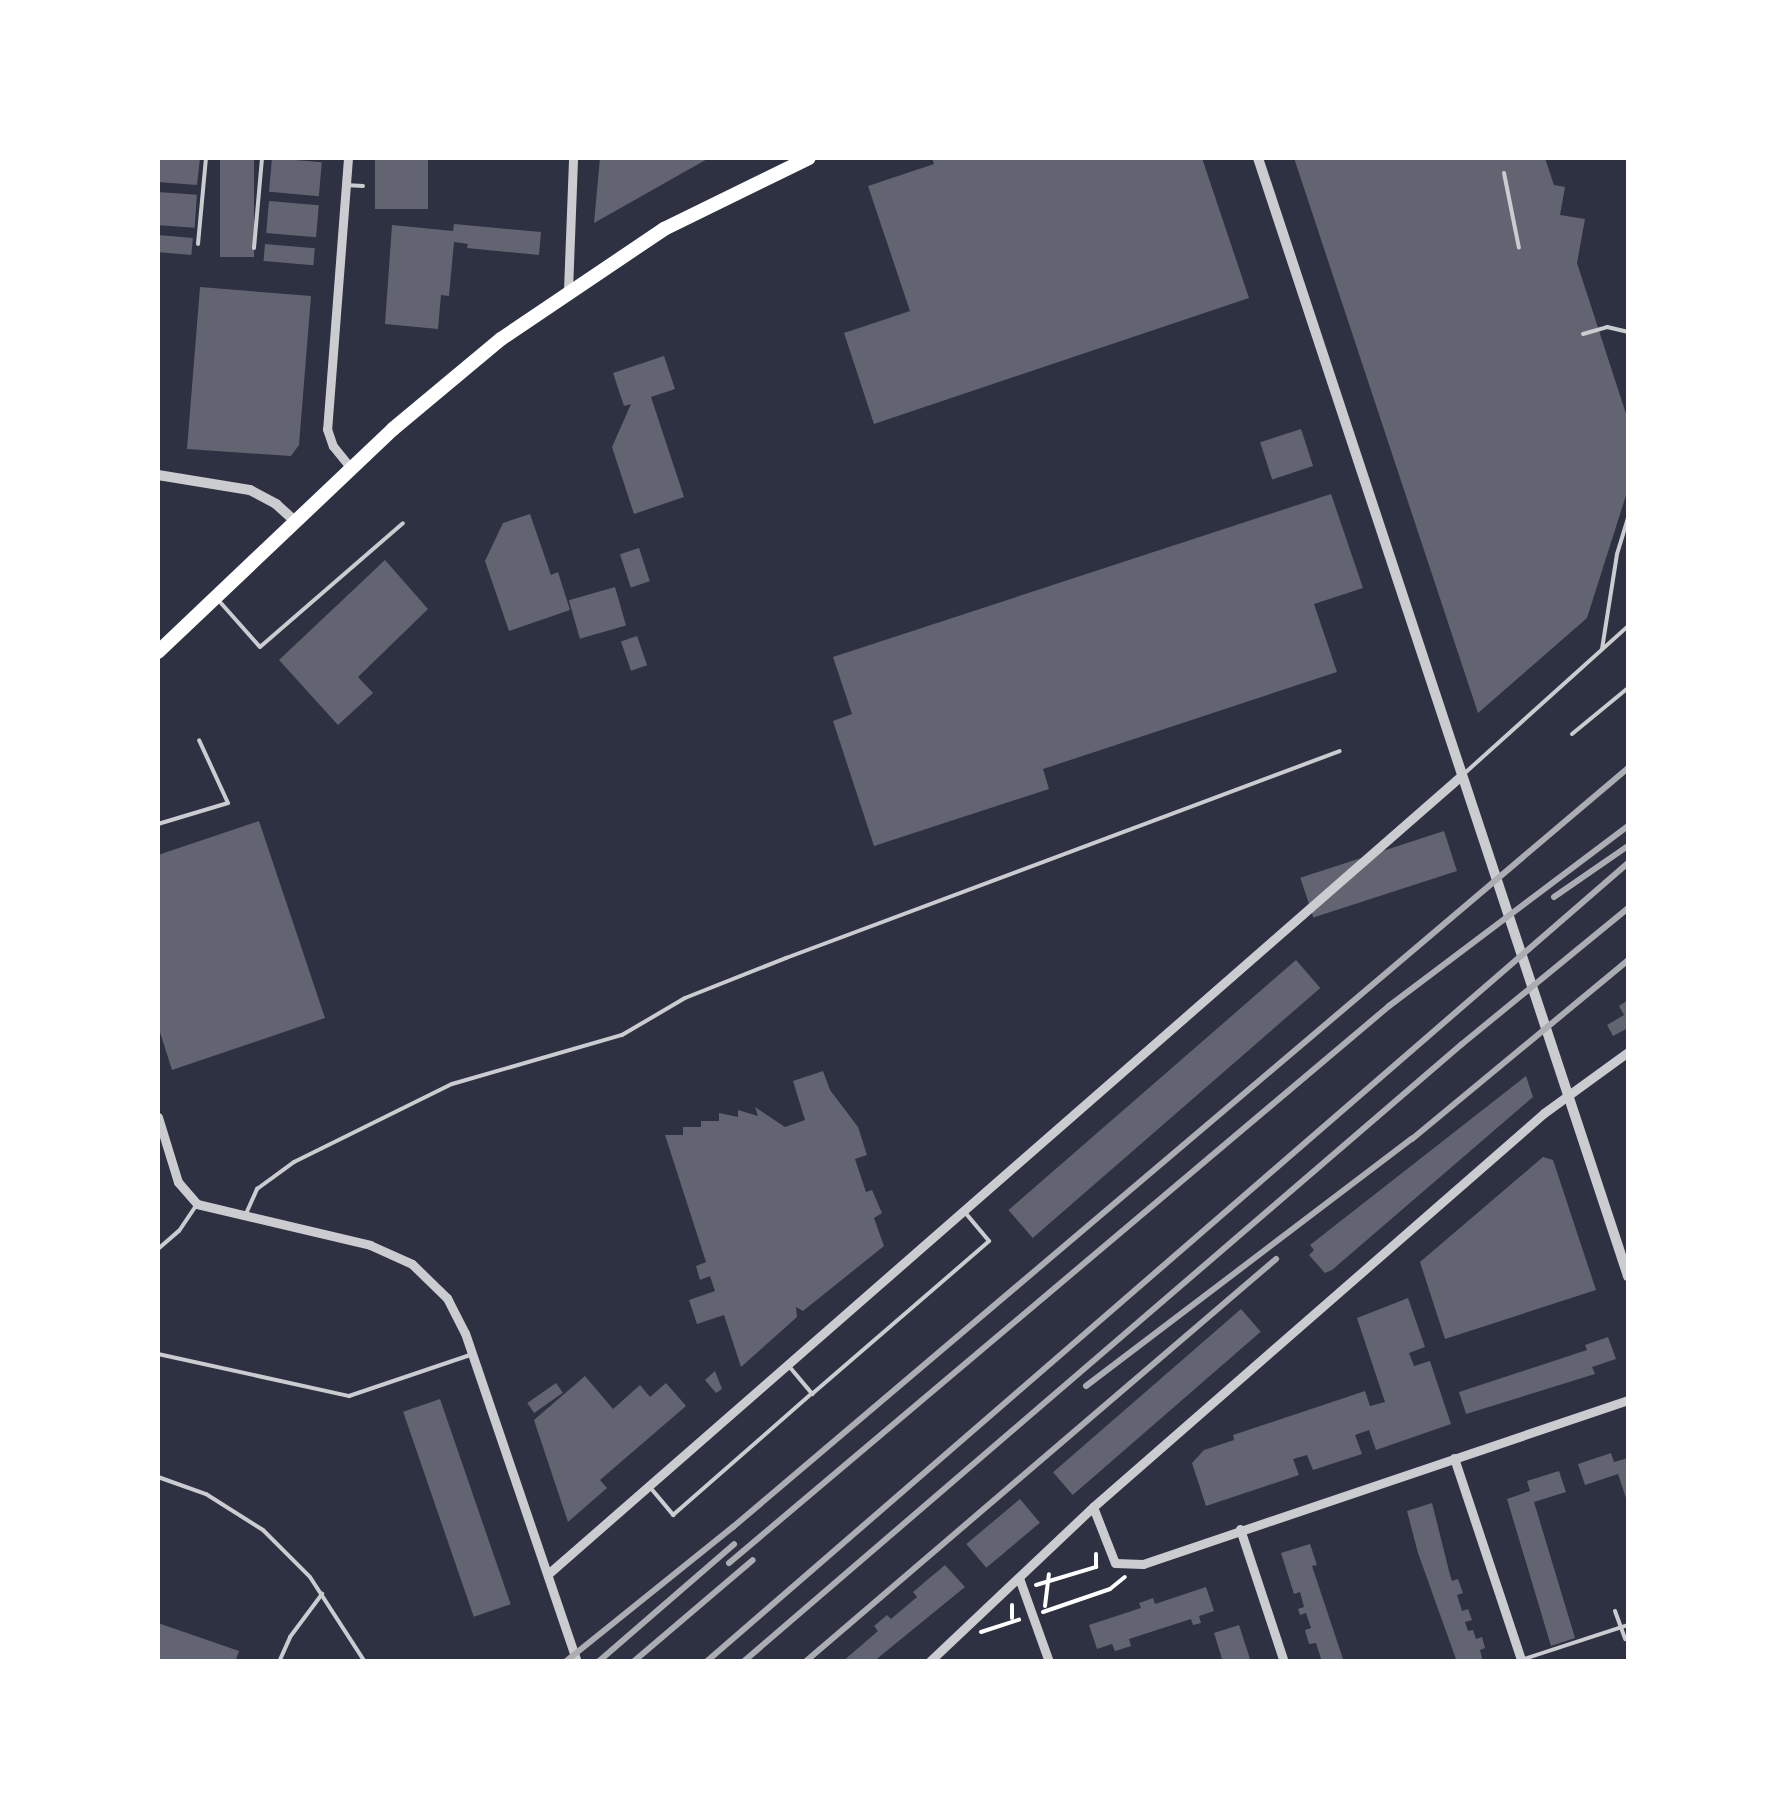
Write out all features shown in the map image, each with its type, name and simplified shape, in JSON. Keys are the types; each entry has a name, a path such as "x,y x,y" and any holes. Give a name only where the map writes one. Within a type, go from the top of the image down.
{"main road":[{"path":"158,652 446,383 568,290 664,229 806,158"}],"street":[{"path":"348,158 328,429 333,446 352,468"},
{"path":"568,290 573,158"},
{"path":"1258,158 1628,1276"},
{"path":"158,475 250,490 276,504 295,521"},
{"path":"548,1574 1462,775"},
{"path":"929,1662 1093,1508 1568,1093 1628,1052"},
{"path":"158,1118 178,1182 198,1204 370,1245 412,1264 447,1298 472,1354 577,1662"},
{"path":"1093,1508 1115,1562 1143,1564 1628,1400"},
{"path":"1454,1458 1521,1661"},
{"path":"1240,1529 1284,1662"},
{"path":"1020,1578 1049,1662"}],"lane":[{"path":"198,244 206,158"},
{"path":"254,248 262,158"},
{"path":"1504,173 1520,248"},
{"path":"345,185 363,186"},
{"path":"1583,334 1619,328 1628,332"},
{"path":"1601,653 1617,554 1628,518"},
{"path":"215,597 260,647 403,523"},
{"path":"1462,775 1628,626"},
{"path":"1572,734 1628,688"},
{"path":"158,824 228,803 199,740"},
{"path":"245,1216 257,1190 294,1162 452,1084 622,1034 685,998 786,958 1340,750"},
{"path":"158,1249 179,1231 198,1204"},
{"path":"649,1486 673,1515 989,1241 965,1212"},
{"path":"158,1354 349,1396 472,1354"},
{"path":"788,1365 812,1394"},
{"path":"158,1477 206,1494 247,1518 295,1560 322,1594 365,1662"},
{"path":"279,1662 290,1638 322,1594"},
{"path":"1615,1610 1626,1639"},
{"path":"1521,1661 1628,1625"}],"path":[{"path":"1031,1586 1096,1568 1096,1554"},
{"path":"952,1642 1110,1588 1143,1564"},
{"path":"1045,1606 1049,1578"},
{"path":"1012,1618 1009,1608 1016,1601"}],"building":[{"path":"158,158 200,158 197,185 158,182"},
{"path":"220,158 254,158 254,257 220,257"},
{"path":"272,158 322,162 319,196 269,192"},
{"path":"375,158 428,158 428,209 375,209"},
{"path":"600,158 709,158 594,223"},
{"path":"932,158 1202,158 1249,298 874,424 844,333 910,311 868,186 934,164"},
{"path":"1294,158 1545,158 1554,185 1565,187 1560,215 1585,219 1577,263 1628,420 1628,489 1587,618 1478,713"},
{"path":"158,192 197,195 195,228 158,225"},
{"path":"269,201 319,205 316,237 266,233"},
{"path":"454,224 541,232 539,255 467,248 468,244 454,242 449,296 441,295 438,329 385,324 392,225 453,231"},
{"path":"158,235 193,238 191,255 158,252"},
{"path":"265,244 315,248 313,265 264,261"},
{"path":"200,287 311,296 299,445 291,456 187,449"},
{"path":"664,356 675,389 651,397 684,497 634,514 612,447 631,404 624,406 613,373"},
{"path":"1301,429 1313,466 1272,479 1260,442"},
{"path":"1331,494 1363,588 1314,604 1337,672 1043,769 1049,789 874,846 833,721 852,714 833,657"},
{"path":"530,514 551,575 558,572 570,610 509,631 485,561 503,523"},
{"path":"639,548 650,581 631,587 620,554"},
{"path":"385,560 428,609 358,677 373,693 338,725 279,660"},
{"path":"615,587 626,625 580,639 569,600"},
{"path":"637,636 647,665 631,671 621,642"},
{"path":"259,821 325,1018 172,1070 158,1026 158,855"},
{"path":"1444,831 1457,871 1313,918 1300,878"},
{"path":"1296,960 1320,988 1033,1238 1008,1210"},
{"path":"1628,1000 1628,1028 1613,1036 1607,1025 1624,1015 1619,1006"},
{"path":"823,1071 830,1090 858,1127 867,1155 855,1159 866,1192 872,1190 882,1213 874,1218 884,1246 803,1311 796,1307 797,1317 741,1367 724,1315 697,1324 689,1300 715,1291 710,1276 700,1280 696,1266 706,1262 665,1135 683,1135 683,1127 701,1127 701,1121 719,1121 719,1113 738,1117 738,1110 758,1116 755,1107 785,1127 805,1120 793,1081"},
{"path":"1526,1076 1533,1097 1325,1273 1309,1255 1314,1250 1310,1245"},
{"path":"1543,1157 1553,1160 1596,1290 1445,1339 1420,1262"},
{"path":"1408,1298 1425,1347 1409,1353 1414,1366 1430,1361 1451,1424 1376,1450 1369,1430 1355,1435 1362,1454 1313,1470 1307,1455 1293,1459 1299,1475 1206,1506 1192,1463 1204,1450 1234,1440 1233,1435 1365,1391 1370,1406 1385,1402 1357,1318"},
{"path":"1241,1309 1261,1332 1073,1495 1053,1472"},
{"path":"1608,1337 1616,1359 1592,1367 1595,1374 1466,1414 1459,1392 1587,1350 1585,1345"},
{"path":"715,1371 722,1389 716,1393 705,1380"},
{"path":"585,1376 613,1409 640,1385 650,1397 666,1383 686,1406 600,1480 607,1488 568,1522 534,1420"},
{"path":"556,1383 563,1393 534,1413 527,1403"},
{"path":"440,1399 511,1604 474,1617 403,1412"},
{"path":"1611,1453 1614,1462 1628,1458 1628,1504 1618,1474 1585,1485 1578,1464"},
{"path":"1559,1471 1566,1492 1534,1502 1575,1638 1551,1646 1507,1499 1530,1491 1527,1481"},
{"path":"1020,1499 1040,1523 986,1568 966,1544"},
{"path":"1432,1503 1452,1581 1458,1579 1463,1593 1457,1595 1462,1611 1468,1609 1472,1620 1465,1622 1468,1631 1473,1630 1476,1639 1482,1637 1483,1662 1457,1662 1418,1553 1407,1511"},
{"path":"1310,1544 1317,1565 1312,1566 1344,1662 1322,1662 1316,1643 1309,1644 1305,1630 1311,1628 1306,1613 1300,1615 1298,1609 1304,1607 1300,1592 1294,1594 1281,1553"},
{"path":"945,1565 965,1587 873,1662 842,1662 878,1631 874,1626 887,1615 891,1619 917,1597 913,1592"},
{"path":"1206,1587 1214,1611 1199,1616 1201,1623 1193,1625 1191,1619 1129,1639 1131,1646 1115,1651 1112,1644 1097,1649 1089,1625 1141,1608 1139,1603 1153,1598 1155,1604"},
{"path":"158,1623 239,1651 235,1662 158,1662"},
{"path":"1239,1625 1251,1662 1223,1662 1214,1633"}],"railway":[{"path":"565,1662 733,1527 1628,768"},
{"path":"729,1563 1389,1006 1628,826"},
{"path":"1554,897 1628,846"},
{"path":"706,1662 1628,863"},
{"path":"743,1662 1462,1044 1628,908"},
{"path":"1086,1386 1412,1139 1628,960"},
{"path":"805,1662 1276,1259"},
{"path":"598,1662 734,1544"},
{"path":"633,1662 753,1560"}]}
